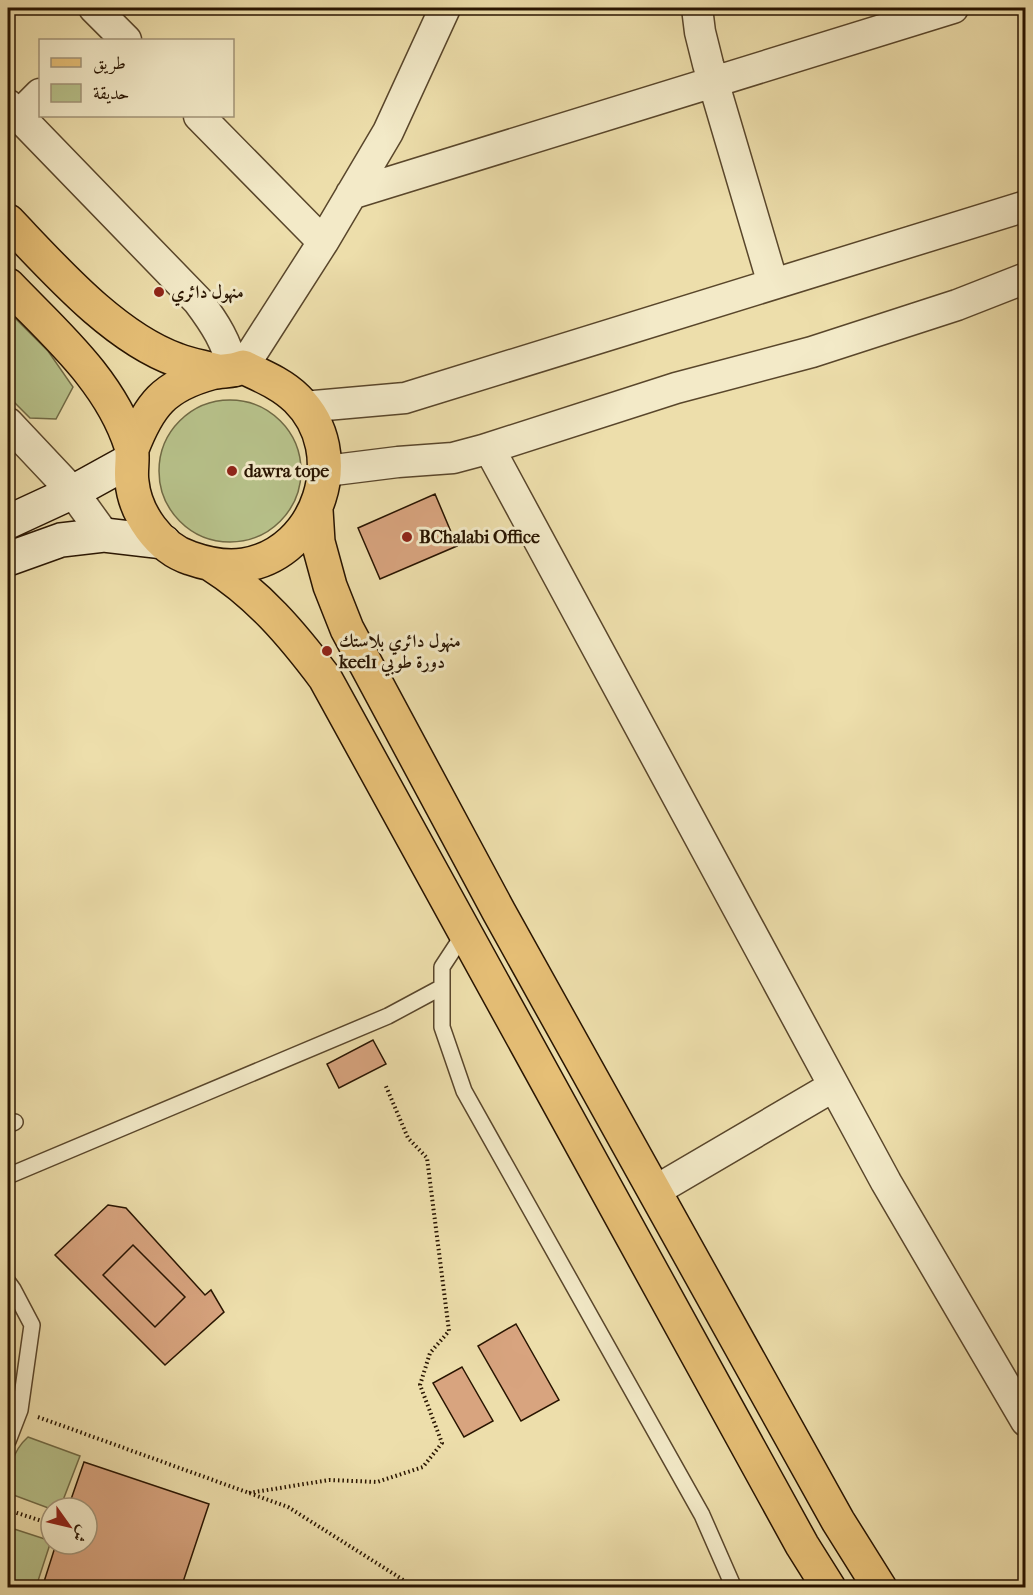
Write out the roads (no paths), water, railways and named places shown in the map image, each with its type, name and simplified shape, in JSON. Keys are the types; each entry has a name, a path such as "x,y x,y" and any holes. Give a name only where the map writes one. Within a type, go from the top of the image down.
{"main road":[{"path":"8,221 60,276 134,338 176,360 231,369 277,383 298,399 314,420 323,445 326,471 316,510 318,542 330,586 347,629 499,912 654,1191 838,1521 880,1587"},
{"path":"8,285 67,344 99,385 120,417 132,455 132,483 138,505 149,526 164,542 187,557 212,565 236,580 269,609 325,678 797,1535 829,1587"},
{"path":"8,522 73,492 132,455 143,421 162,397 187,380 231,369"},
{"path":"212,565 244,565 274,555 299,536 316,510"},
{"path":"8,559 61,540 104,535 164,542"},
{"path":"465,932 499,912"}],"street":[{"path":"231,369 323,242 388,132 446,8"},
{"path":"697,8 700,32 713,83 773,284"},
{"path":"351,194 953,8"},
{"path":"39,95 13,110 198,301 228,347 231,369"},
{"path":"200,117 323,242"},
{"path":"303,407 405,398 1026,206"},
{"path":"326,471 453,458 676,388 812,352 957,305 1026,278"},
{"path":"8,423 73,492 104,535"},
{"path":"489,448 886,1182 1026,1421"},
{"path":"654,1191 834,1086"}],"lane":[{"path":"465,932 442,967 442,1026 464,1090 702,1515 735,1587"},
{"path":"8,1176 388,1016 442,987"},
{"path":"8,1282 32,1325 20,1410 8,1441"}],"place":[{"name":"منهول دائري","path":"159,292"},
{"name":"dawra tope","path":"232,471"},
{"name":"BChalabi Office","path":"407,537"},
{"name":"منهول دائري بلاستك keel1 دورة طوبي","path":"327,651"}]}
